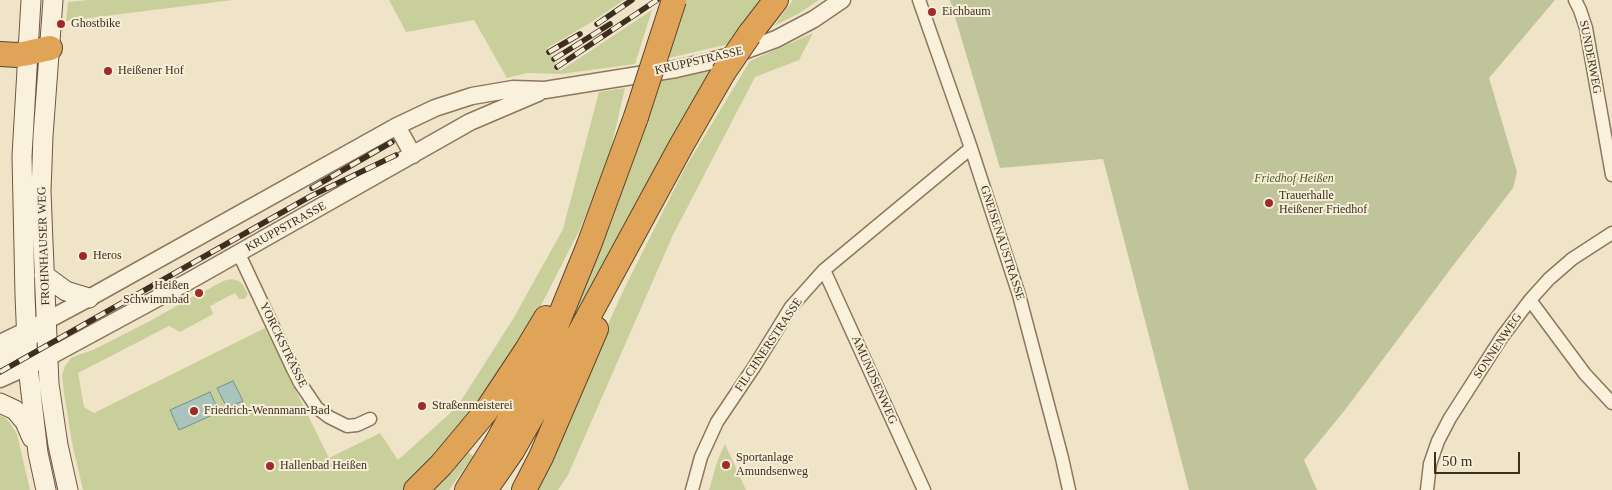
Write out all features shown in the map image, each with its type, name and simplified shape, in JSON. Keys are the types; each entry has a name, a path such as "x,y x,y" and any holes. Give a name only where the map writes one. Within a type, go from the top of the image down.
{"highway":[{"path":"467,490 496,444 543,358 589,245 636,117 674,0"},
{"path":"485,490 512,451 580,332 723,73 776,0"},
{"path":"0,54 39,51"},
{"path":"524,490 541,457 651,201"},
{"path":"416,490 441,465 487,410 528,348 589,245"}],"main road":[{"name":"FROHNHAUSER WEG","path":"31,0 39,51 43,136 41,191 47,358 58,445 68,490"},
{"name":"FROHNHAUSER WEG","path":"46,490 38,453 28,368 22,156 39,51 53,0"},
{"path":"44,275 66,291 89,298"},
{"path":"0,359 46,321"},
{"path":"0,403 16,410 24,422 38,453"}],"street":[{"name":"KRUPPSTRASSE","path":"46,321 397,126 435,108 472,96 513,89 545,90 676,69 730,56 776,39 814,19 842,0"},
{"name":"GNEISENAUSTRASSE","path":"919,0 971,148 1019,295 1069,490"},
{"name":"SUNDERWEG","path":"1576,0 1586,28 1612,175"},
{"name":"KRUPPSTRASSE","path":"0,379 28,368 238,254 470,122 545,90"},
{"path":"397,126 413,156"},
{"name":"FILCHNERSTRASSE","path":"692,490 701,457 717,422 754,368 791,307 824,270 971,148"},
{"name":"SONNENWEG","path":"1427,490 1430,464 1438,441 1450,418 1502,337 1530,300 1550,279 1572,259 1612,232"},
{"name":"YORCKSTRASSE","path":"238,254 296,376 317,408 328,417 347,426 357,425 370,419"},
{"name":"AMUNDSENWEG","path":"824,270 924,490"},
{"path":"1530,300 1585,374 1612,403"},
{"path":"0,343 27,335"}],"green space":[{"path":"88,0 233,0 66,21 68,2"},
{"path":"389,0 624,0 590,23 547,48 560,71 652,10 635,64 561,74 527,73 507,78 474,20 406,32"},
{"path":"682,0 761,0 729,44 664,59"},
{"path":"793,0 819,0 798,14 774,26"},
{"name":"Friedhof Heißen","path":"950,0 1555,0 1489,78 1517,172 1513,188 1345,410 1304,460 1317,490 1189,490 1103,159 1000,168"},
{"path":"813,33 799,60 755,77 673,235 568,475 558,490 532,490 625,287 685,168 750,61"},
{"path":"711,71 579,314 572,313 657,82"},
{"path":"625,88 607,166 578,233 531,325 475,407 405,490 83,490 72,443 64,393 62,375 65,366 71,358 93,350 196,295 197,297 204,294 203,292 223,281 231,279 239,281 243,285 248,294 244,299 239,299 235,293 210,306 213,314 180,332 169,326 78,373 84,407 94,413 265,328 329,458 380,433 398,460 457,407 513,319 563,229 599,92"},
{"path":"0,415 7,419 17,434 30,490 0,490"},
{"name":"Sportanlage Amundsenweg","path":"725,444 746,490 709,490 718,459"},
{"path":"462,447 473,456 449,490 426,490"}],"water":[{"path":"233,381 243,401 227,408 217,388"},
{"name":"Friedrich-Wennmann-Bad","path":"210,392 219,412 179,430 170,410"}],"railway":[{"path":"597,24 632,0"},
{"path":"557,67 657,0"},
{"path":"554,59 610,24"},
{"path":"549,52 580,34"},
{"path":"312,188 392,142"},
{"path":"0,372 311,196 396,155"}],"place":[{"name":"Eichbaum","path":"932,12"},
{"name":"Ghostbike","path":"61,24"},
{"name":"Heißener Hof","path":"108,71"},
{"name":"Trauerhalle Heißener Friedhof","path":"1269,203"},
{"name":"Heros","path":"83,256"},
{"name":"Heißen Schwimmbad","path":"199,293"},
{"name":"Straßenmeisterei","path":"422,406"},
{"name":"Friedrich-Wennmann-Bad","path":"194,411"},
{"name":"Sportanlage Amundsenweg","path":"726,465"},
{"name":"Hallenbad Heißen","path":"270,466"}]}
